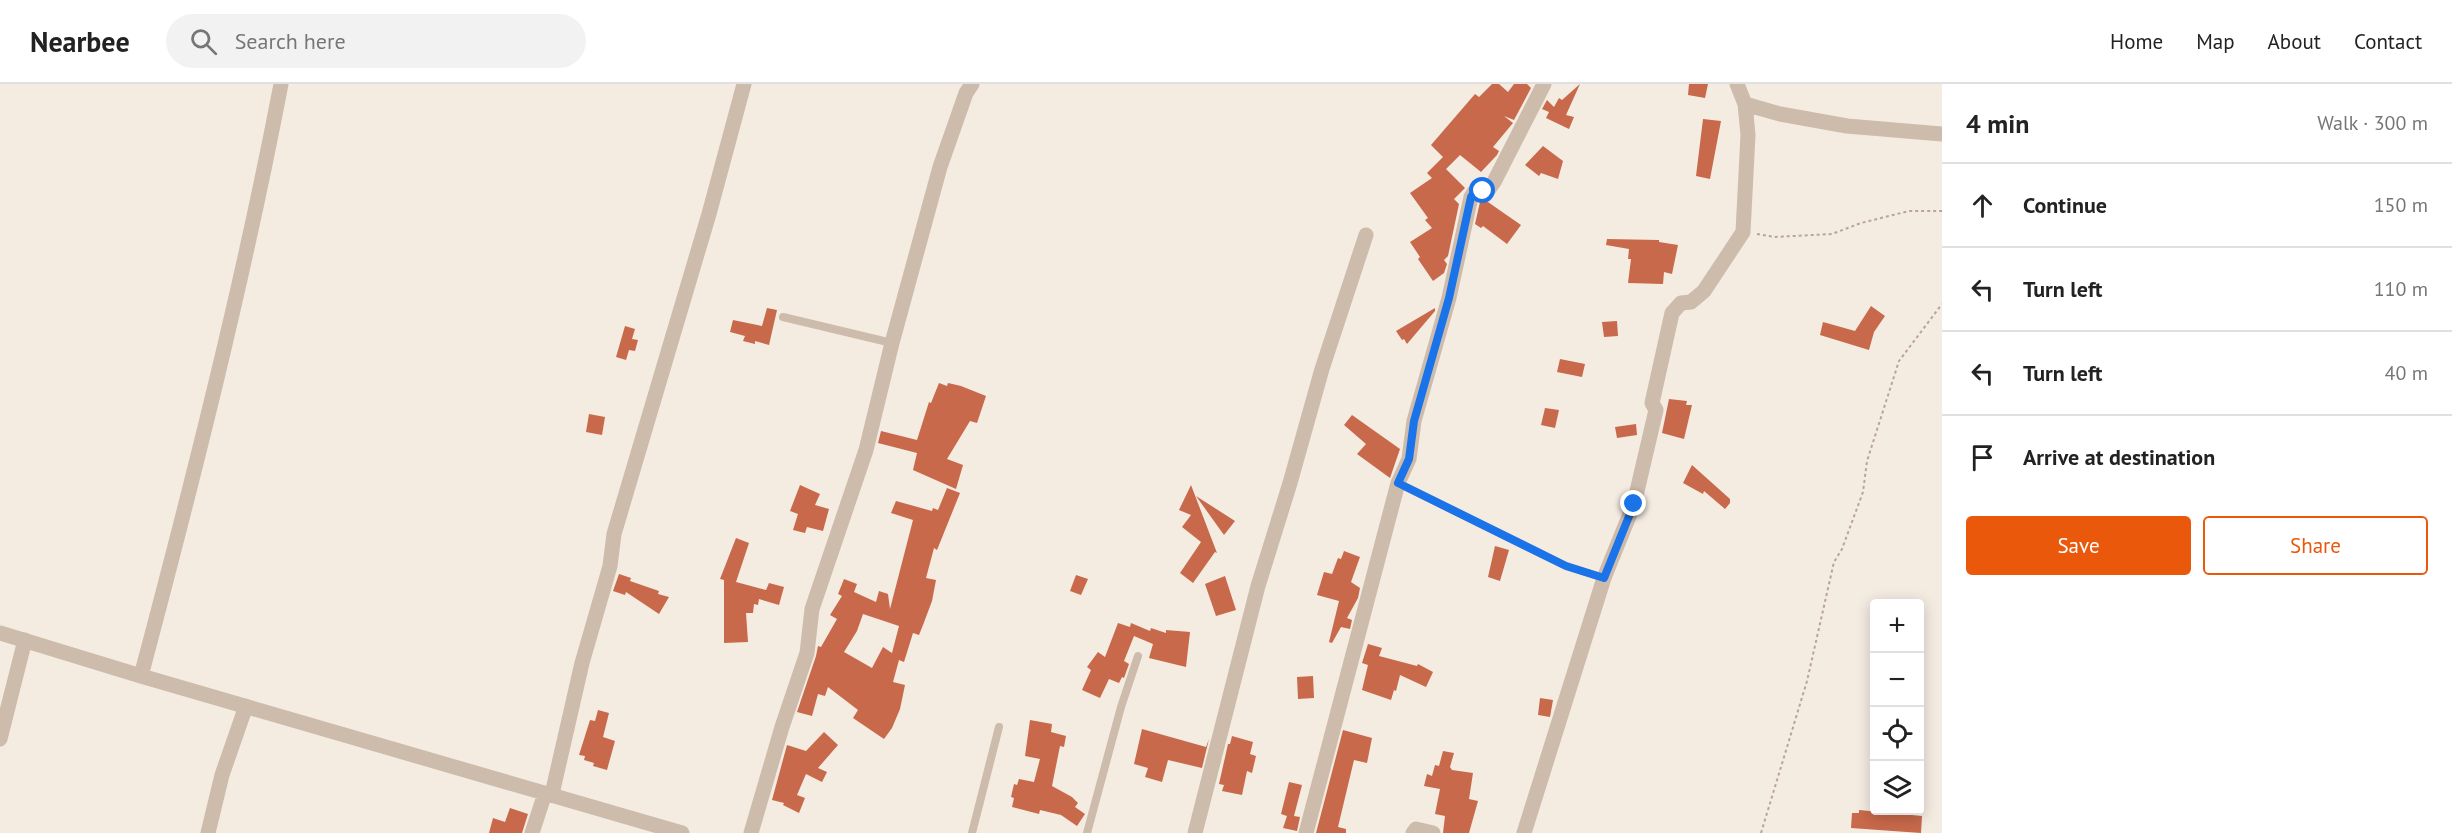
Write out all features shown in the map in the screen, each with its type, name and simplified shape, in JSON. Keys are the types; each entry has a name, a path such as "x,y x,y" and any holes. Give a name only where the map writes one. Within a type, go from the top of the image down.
{"street":[{"path":"141,676 199,456 281,84"},
{"path":"532,833 548,794 610,566 614,534 709,214 744,84"},
{"path":"752,833 782,727 807,653 812,609 866,450 892,343 940,167 966,93 972,84"},
{"path":"1306,833 1398,483 1409,459 1414,421 1449,298 1471,197 1474,192 1489,189 1494,182 1544,84"},
{"path":"1524,833 1604,578 1634,504 1656,410 1652,403 1672,313 1682,303 1691,302 1704,291 1743,232 1748,135 1745,104 1737,84"},
{"path":"1745,104 1780,114 1847,126 1942,134"},
{"path":"1195,833 1258,586 1322,369 1365,235"},
{"path":"0,633 548,794 645,828 682,833"},
{"path":"0,739 25,640"},
{"path":"208,833 222,775 246,706"},
{"path":"1413,833 1416,829 1433,833"}],"lane":[{"path":"783,317 892,343"},
{"path":"1398,483 1566,566 1604,578"},
{"path":"1087,833 1121,707 1138,656"},
{"path":"972,833 999,727"}],"path":[{"path":"1743,232 1774,237 1832,234 1861,223 1909,211 1942,212"},
{"path":"1761,833 1807,681 1834,562 1842,549 1863,492 1867,461 1899,361 1942,304"}],"building":[{"path":"1492,84 1499,84 1508,92 1514,84 1527,84 1531,88 1514,120 1504,116 1513,123 1493,147 1499,151 1497,155 1481,172 1460,155 1446,169 1465,188 1454,199 1459,204 1448,256 1444,260 1447,264 1444,273 1433,281 1410,242 1432,228 1425,220 1428,218 1410,193 1432,178 1427,173 1443,157 1431,145 1475,94 1479,97"},
{"path":"1580,84 1566,115 1574,117 1569,129 1546,118 1549,112 1542,109 1547,100 1554,107 1559,98 1562,100"},
{"path":"1689,84 1708,84 1705,98 1688,95"},
{"path":"1703,119 1721,121 1710,179 1696,176"},
{"path":"1543,146 1563,161 1558,179 1541,173 1539,176 1525,165"},
{"path":"1485,200 1521,225 1507,244 1483,226 1481,228 1475,224 1480,202"},
{"path":"1607,239 1659,240 1659,242 1678,245 1672,274 1664,272 1663,284 1628,283 1631,259 1628,259 1629,249 1606,245"},
{"path":"1871,306 1885,316 1874,332 1869,350 1820,335 1823,322 1855,331"},
{"path":"767,308 777,310 769,345 755,341 755,344 743,341 745,336 730,332 733,320 762,326"},
{"path":"1435,308 1435,311 1407,344 1404,339 1402,340 1396,331"},
{"path":"1617,321 1618,336 1604,337 1602,322"},
{"path":"625,326 635,329 632,339 638,340 635,351 629,350 626,360 616,357"},
{"path":"1560,359 1585,364 1582,377 1557,372"},
{"path":"939,383 947,386 948,383 961,386 986,396 977,423 970,421 947,459 963,465 956,489 913,470 917,453 878,443 881,431 917,440 929,402 931,403"},
{"path":"1669,399 1687,401 1686,405 1692,405 1684,439 1662,433"},
{"path":"1545,408 1559,410 1555,428 1541,425"},
{"path":"589,414 605,417 602,435 586,432"},
{"path":"1352,415 1400,449 1390,478 1357,454 1366,444 1344,425"},
{"path":"1636,424 1637,435 1617,438 1615,427"},
{"path":"1692,465 1730,499 1725,509 1704,491 1703,494 1683,483"},
{"path":"800,485 820,494 815,505 829,509 823,531 807,527 805,533 793,530 798,514 790,511"},
{"path":"1191,485 1217,553 1215,552 1193,583 1180,573 1201,542 1182,527 1191,515 1179,510"},
{"path":"947,488 960,493 937,550 934,548 926,578 936,580 932,601 919,635 913,633 904,662 899,660 893,682 905,685 900,709 892,728 884,739 853,718 858,710 828,687 825,696 818,694 812,716 797,712 818,646 821,647 837,619 830,615 842,596 838,594 844,579 857,584 854,592 876,602 879,591 888,594 890,609 913,520 891,513 896,501 932,511 933,508 938,510","holes":["863,614 899,626 892,653 883,647 872,668 844,652 857,631"]},
{"path":"1196,496 1235,521 1224,535"},
{"path":"736,538 749,543 736,582 766,590 769,583 784,587 779,605 759,599 758,605 754,604 753,613 746,613 748,642 724,643 724,580 720,579"},
{"path":"1495,546 1509,550 1500,581 1488,577"},
{"path":"1344,551 1360,557 1351,582 1360,588 1358,598 1347,618 1352,620 1350,629 1341,627 1332,643 1329,642 1339,601 1317,595 1324,572 1332,574 1338,558 1341,559"},
{"path":"619,574 631,578 630,581 659,591 658,594 669,597 659,614 626,592 625,595 613,591"},
{"path":"1076,575 1088,579 1081,595 1070,591"},
{"path":"1225,576 1236,610 1216,616 1205,584"},
{"path":"1118,623 1130,627 1131,623 1150,631 1151,628 1166,633 1166,630 1190,632 1186,667 1149,658 1153,644 1134,636 1124,661 1129,664 1124,678 1122,677 1119,683 1109,679 1100,698 1082,690 1091,670 1087,667 1098,652 1105,657"},
{"path":"1368,644 1382,648 1379,656 1417,666 1418,664 1433,672 1426,687 1400,675 1391,700 1362,690 1368,665 1362,663"},
{"path":"1313,676 1314,698 1298,699 1297,677"},
{"path":"1540,698 1553,700 1550,717 1538,715"},
{"path":"598,710 609,713 603,737 615,741 607,770 593,766 594,763 584,760 585,756 579,755 590,720 595,721"},
{"path":"1030,720 1052,724 1051,732 1066,736 1064,747 1060,746 1052,786 1072,797 1078,803 1075,807 1085,814 1077,826 1061,815 1040,810 1039,814 1012,807 1014,798 1011,797 1014,784 1017,785 1019,779 1034,782 1040,759 1025,756"},
{"path":"1142,729 1206,747 1209,739 1202,768 1168,760 1162,782 1145,777 1148,768 1134,764"},
{"path":"1343,730 1372,738 1367,763 1354,760 1338,827 1346,829 1346,833 1316,833"},
{"path":"824,732 838,745 818,768 827,772 822,782 806,774 797,795 805,798 799,813 783,805 784,803 772,800 787,745 806,751"},
{"path":"1232,736 1253,742 1250,754 1256,756 1252,773 1247,771 1242,795 1222,791 1224,785 1219,784"},
{"path":"1443,751 1454,753 1450,767 1452,770 1473,773 1469,799 1478,801 1469,833 1443,833 1445,816 1435,814 1440,789 1424,786 1427,774 1432,776 1435,765 1439,766"},
{"path":"1289,782 1302,785 1294,816 1300,817 1297,831 1283,828 1287,816 1281,814"},
{"path":"510,808 528,814 522,833 489,833 493,818 505,822"},
{"path":"1859,810 1870,811 1870,815 1922,816 1921,833 1851,828 1852,813 1859,813"}],"route":[{"path":"1483,191 1474,192 1466,213 1449,298 1414,421 1409,459 1398,483 1566,566 1604,578 1634,504"}]}
